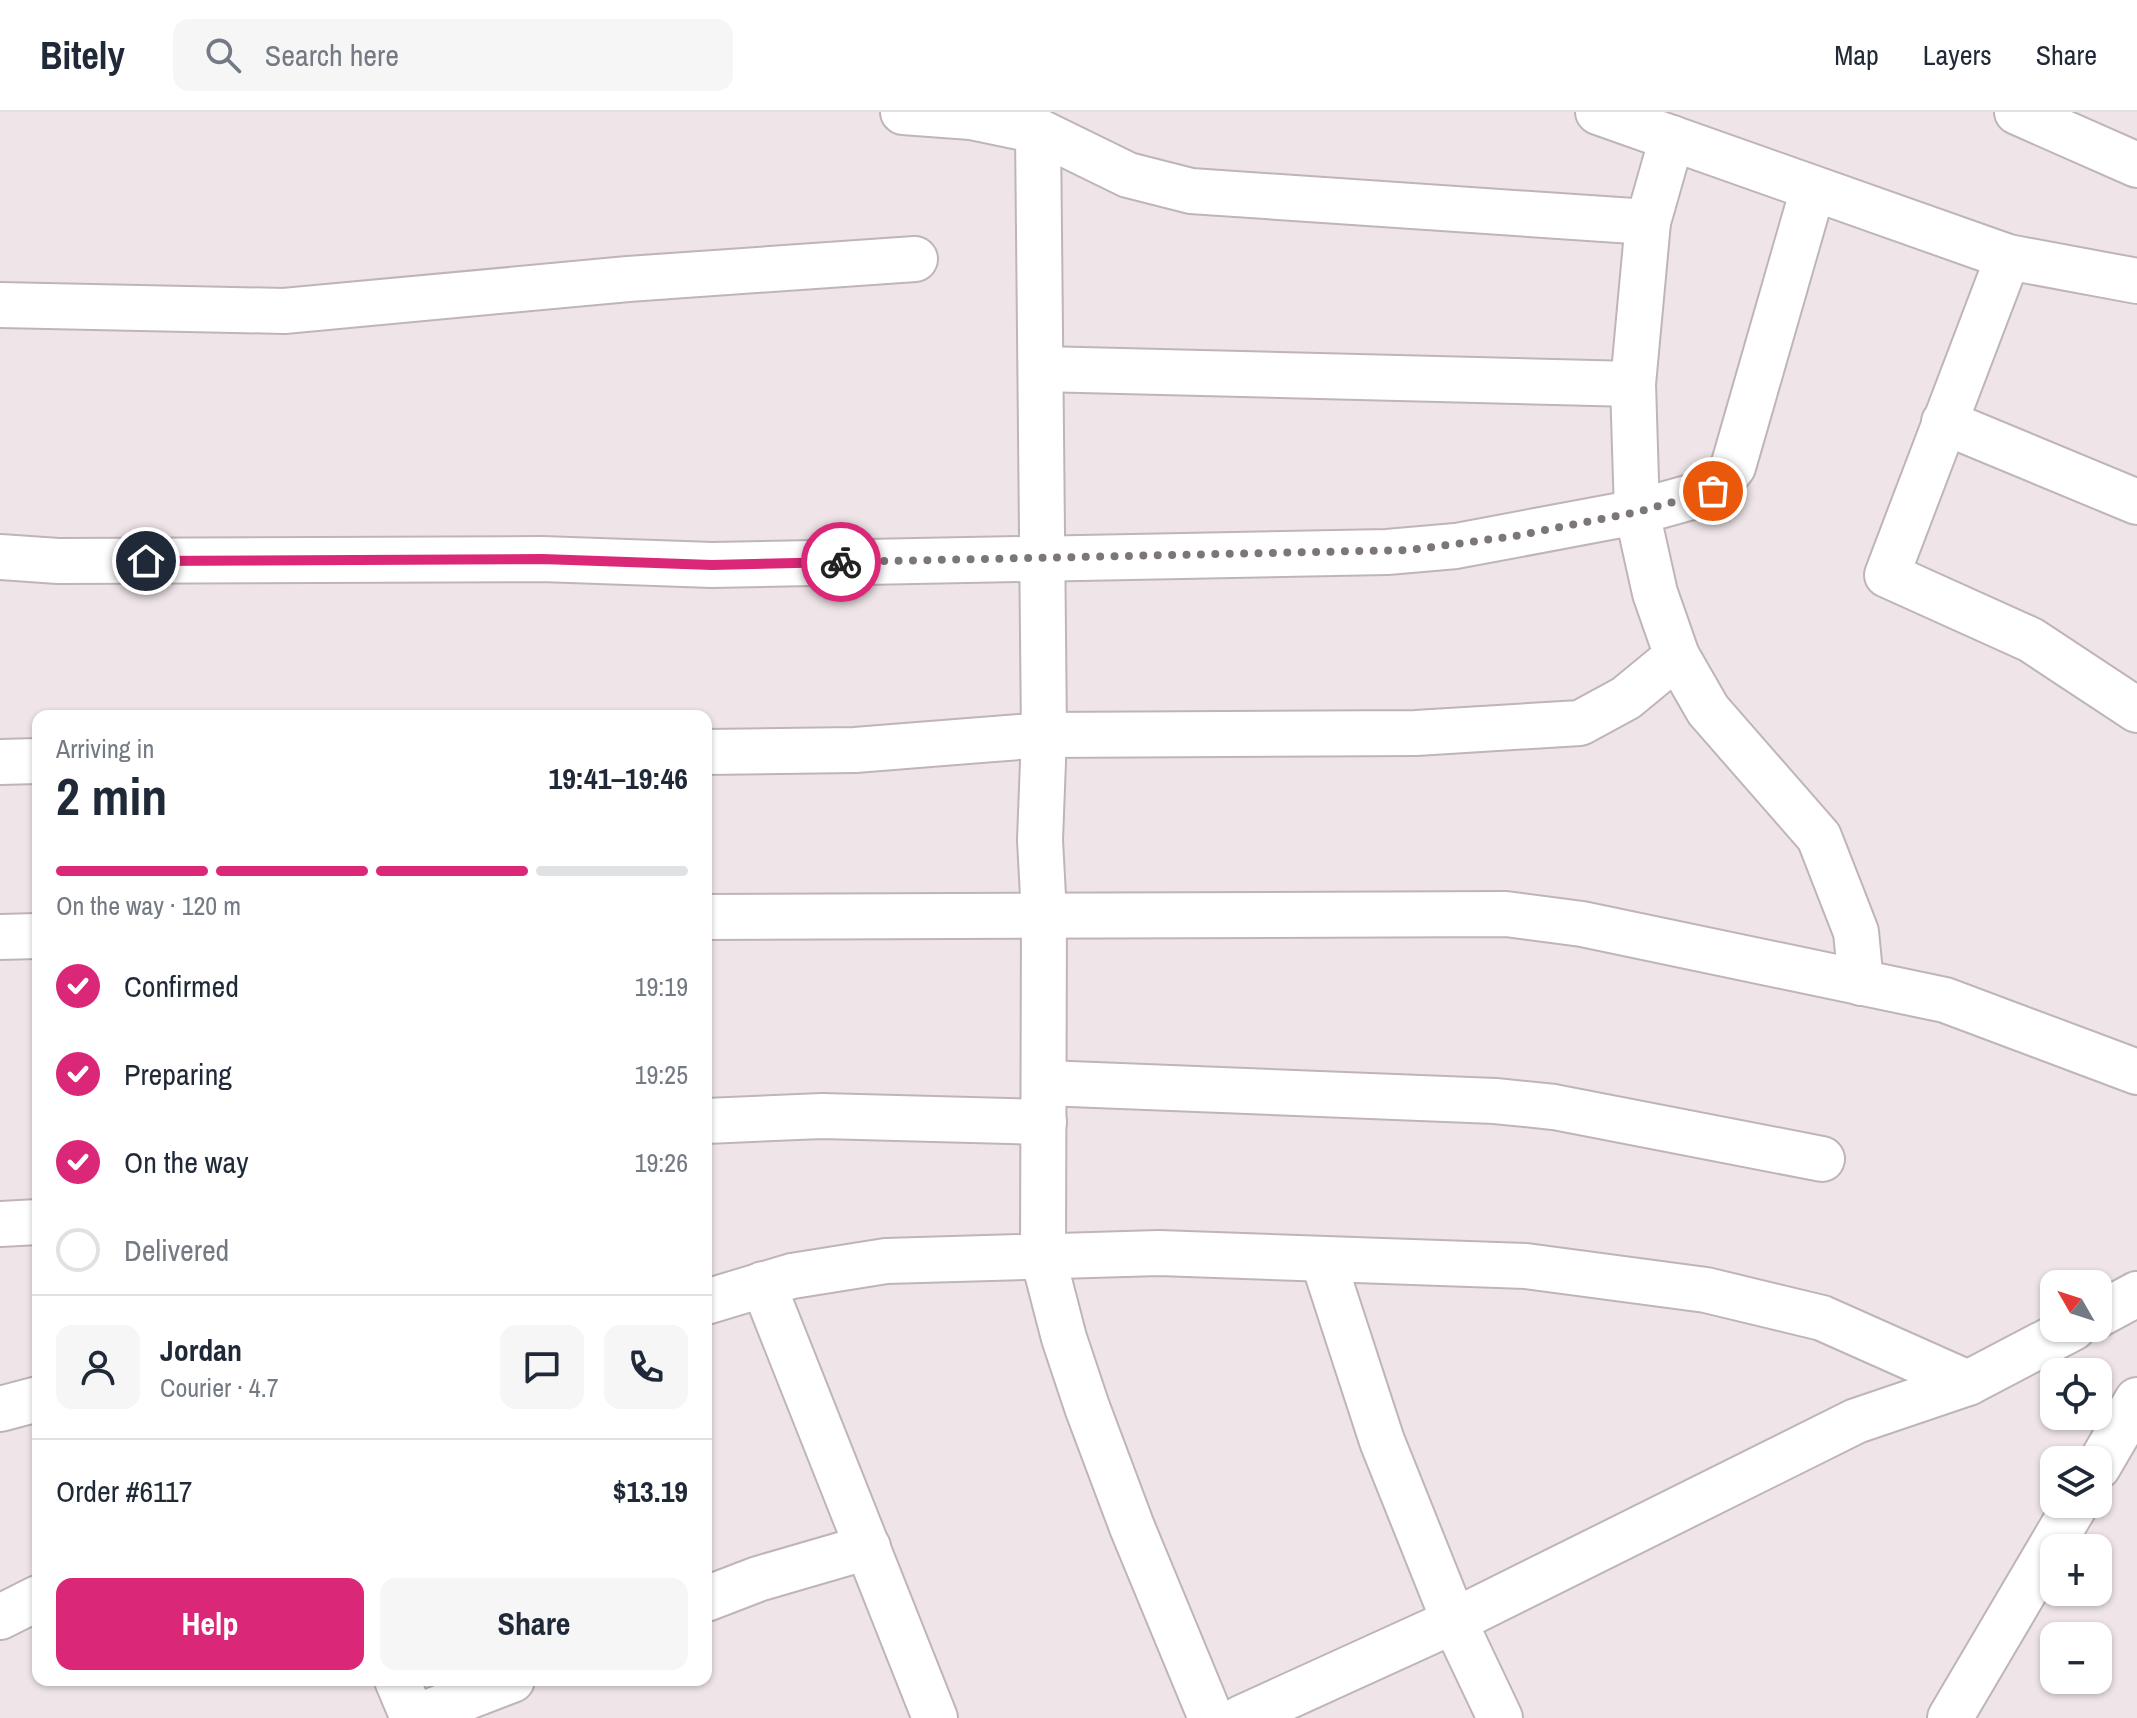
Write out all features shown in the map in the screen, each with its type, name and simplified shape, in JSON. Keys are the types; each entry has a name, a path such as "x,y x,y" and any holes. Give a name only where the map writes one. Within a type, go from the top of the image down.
{"street":[{"path":"903,112 971,117 1038,131 1128,175 1191,191 1648,222"},
{"path":"1598,112 2008,257 2137,281"},
{"path":"2017,112 2137,165"},
{"path":"1038,131 1044,735 1040,840 1044,915 1043,1257 1064,1338 1087,1407 1132,1527 1211,1718"},
{"path":"1672,138 1648,222 1633,384 1637,512 1655,593 1677,656 1708,710 1819,837 1856,932 1861,983"},
{"path":"0,557 73,561 542,559 712,565 1401,551 1456,546 1637,512 1713,491 1733,467 1813,189"},
{"path":"2008,257 1887,575 2031,640 2137,710"},
{"path":"0,305 284,311 628,279 915,259"},
{"path":"2072,271 2137,300"},
{"path":"1041,369 1633,384"},
{"path":"1944,422 2137,502"},
{"path":"712,752 855,750 1044,735 1416,733 1580,723 1626,698 1677,656"},
{"path":"0,762 32,761"},
{"path":"712,917 1506,914 1582,924 1945,1000 2137,1072"},
{"path":"0,937 32,936"},
{"path":"712,1121 1044,1103 1510,1102 1554,1107 1822,1159"},
{"path":"0,1224 32,1222"},
{"path":"712,1300 763,1284 886,1261 1159,1253 1526,1266 1706,1290 1822,1318 1968,1383"},
{"path":"1323,1260 1382,1441 1454,1621 1500,1718"},
{"path":"763,1284 935,1718"},
{"path":"2112,1307 2137,1294"},
{"path":"1241,1718 1454,1621 1856,1421 1968,1383 2046,1342"},
{"path":"2116,1454 2137,1400"},
{"path":"0,1409 32,1401"},
{"path":"1950,1718 2068,1518"},
{"path":"712,1597 758,1579 868,1547"},
{"path":"0,1617 32,1601"},
{"path":"400,1686 413,1718 496,1686"}],"way so far":[{"path":"841,562 1387,552 1456,546 1515,536 1637,512 1713,491"}],"route":[{"path":"146,561 542,559 712,565 841,562"}]}
